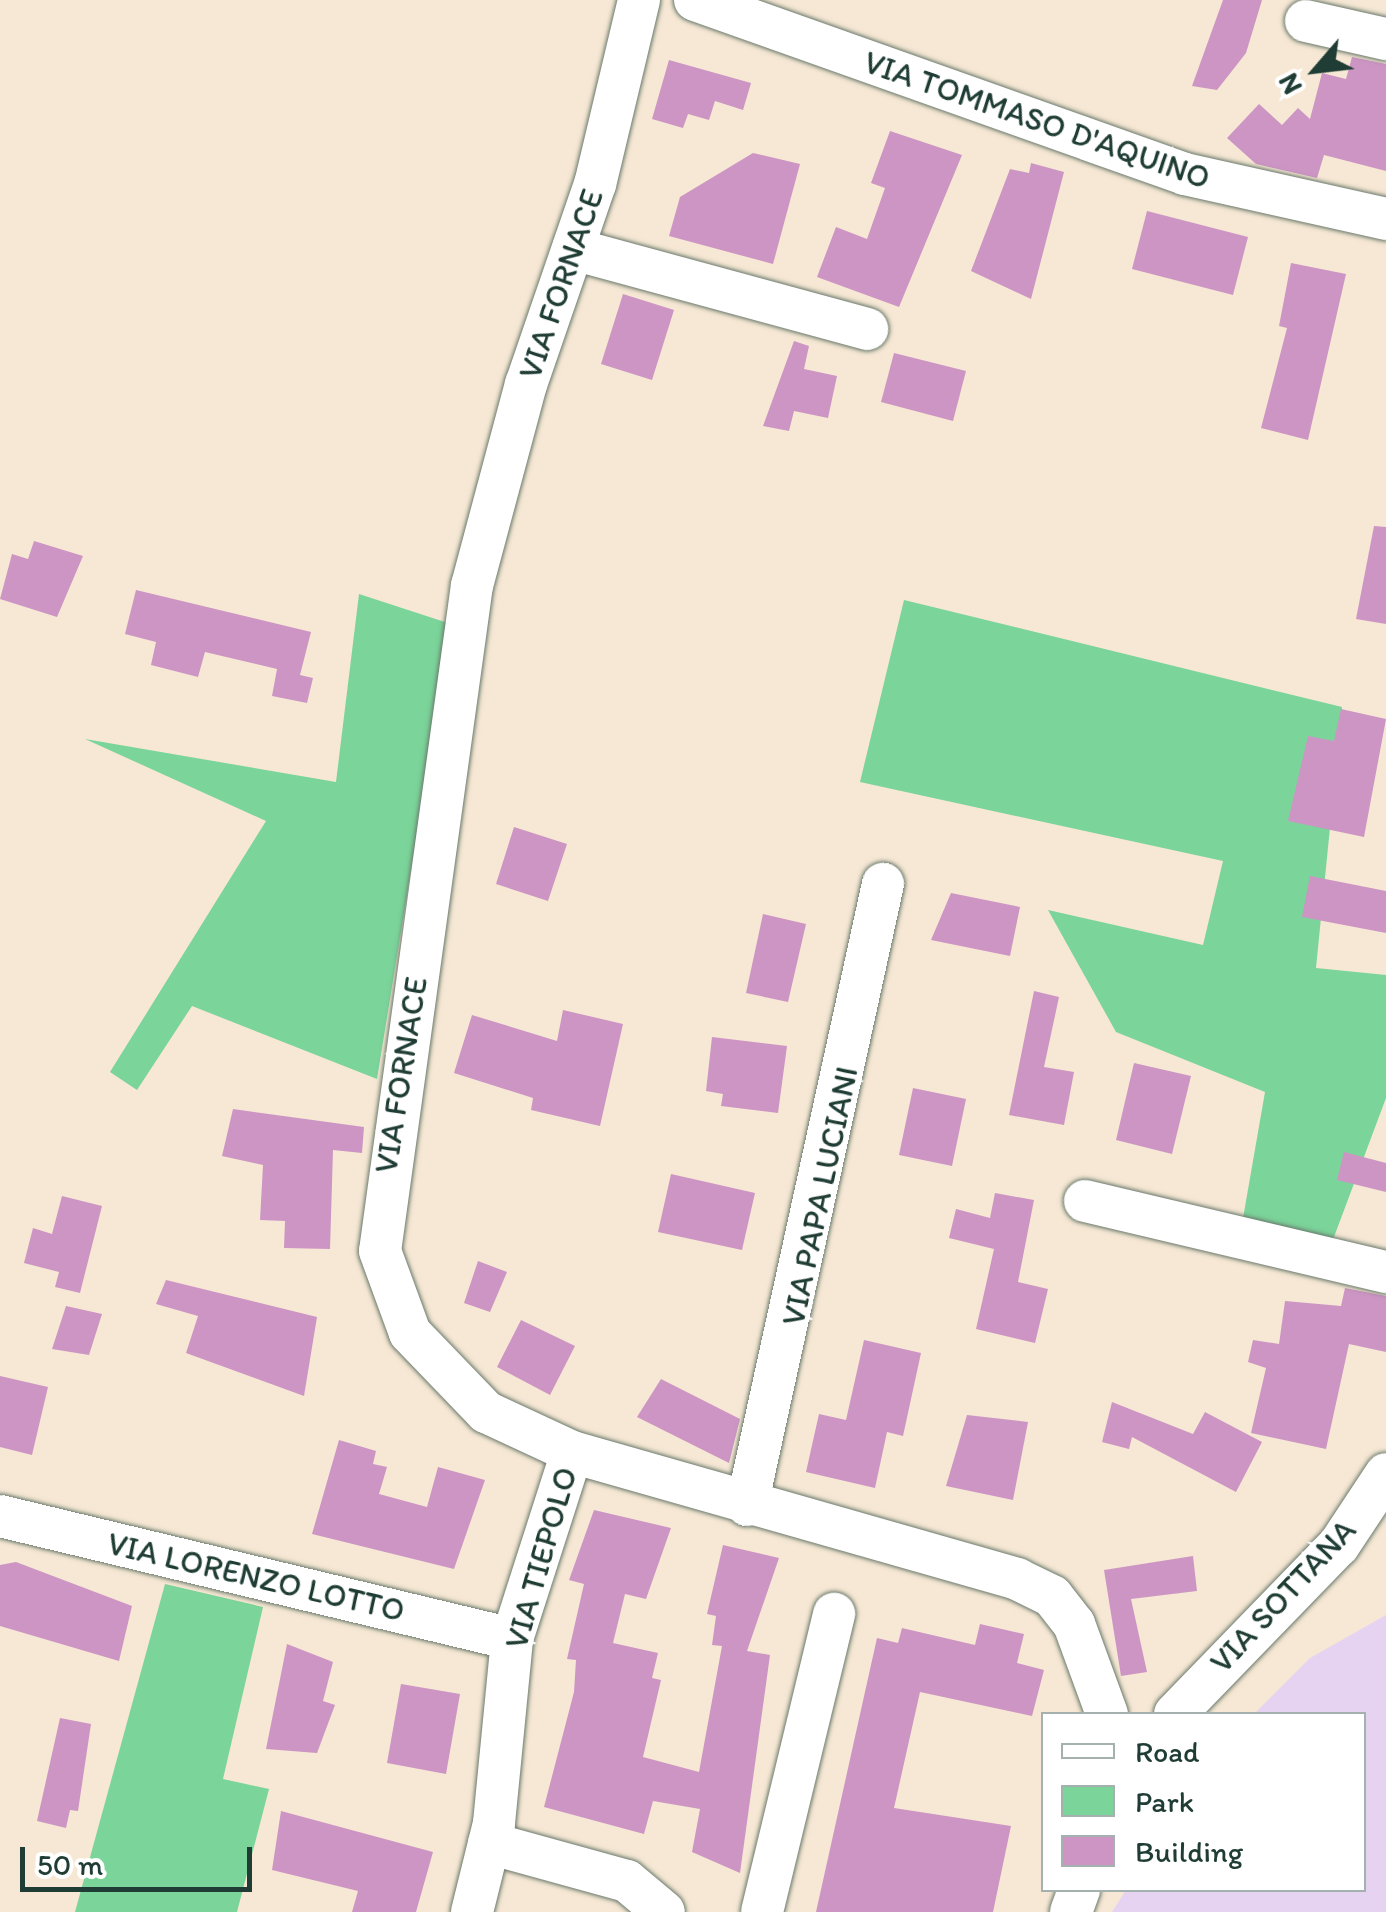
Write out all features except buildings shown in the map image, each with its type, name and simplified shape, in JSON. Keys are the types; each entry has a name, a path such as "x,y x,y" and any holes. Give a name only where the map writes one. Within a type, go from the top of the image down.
{"street":[{"name":"VIA FORNACE","path":"639,0 572,249 472,585 380,1251 410,1334 436,1370 486,1412 572,1452 1052,1596 1096,1669 1107,1712"},
{"name":"VIA TOMMASO D'AQUINO","path":"695,0 1185,174 1386,219"},
{"path":"1306,21 1386,39"},
{"path":"572,249 867,329"},
{"name":"VIA PAPA LUCIANI","path":"747,1505 883,884"},
{"path":"1085,1201 1386,1272"},
{"name":"VIA TIEPOLO","path":"472,1912 489,1843 512,1639 572,1452"},
{"name":"VIA SOTTANA","path":"1177,1712 1365,1534 1386,1474"},
{"name":"VIA LORENZO LOTTO","path":"0,1516 512,1639"},
{"path":"762,1912 834,1614"},
{"path":"489,1843 627,1881 664,1912"}],"shaded area":[{"path":"1386,1615 1386,1912 1112,1912 1125,1892 1366,1892 1366,1712 1256,1712 1310,1658"}],"green space":[{"path":"359,594 451,624 377,1079 192,1006 137,1090 110,1072 266,821 85,739 336,782"},
{"path":"904,600 1342,707 1316,968 1386,975 1386,1098 1325,1261 1242,1224 1265,1092 1116,1032 1048,910 1203,945 1223,861 860,782"},
{"path":"165,1584 263,1607 223,1779 269,1789 237,1912 75,1912"}]}
